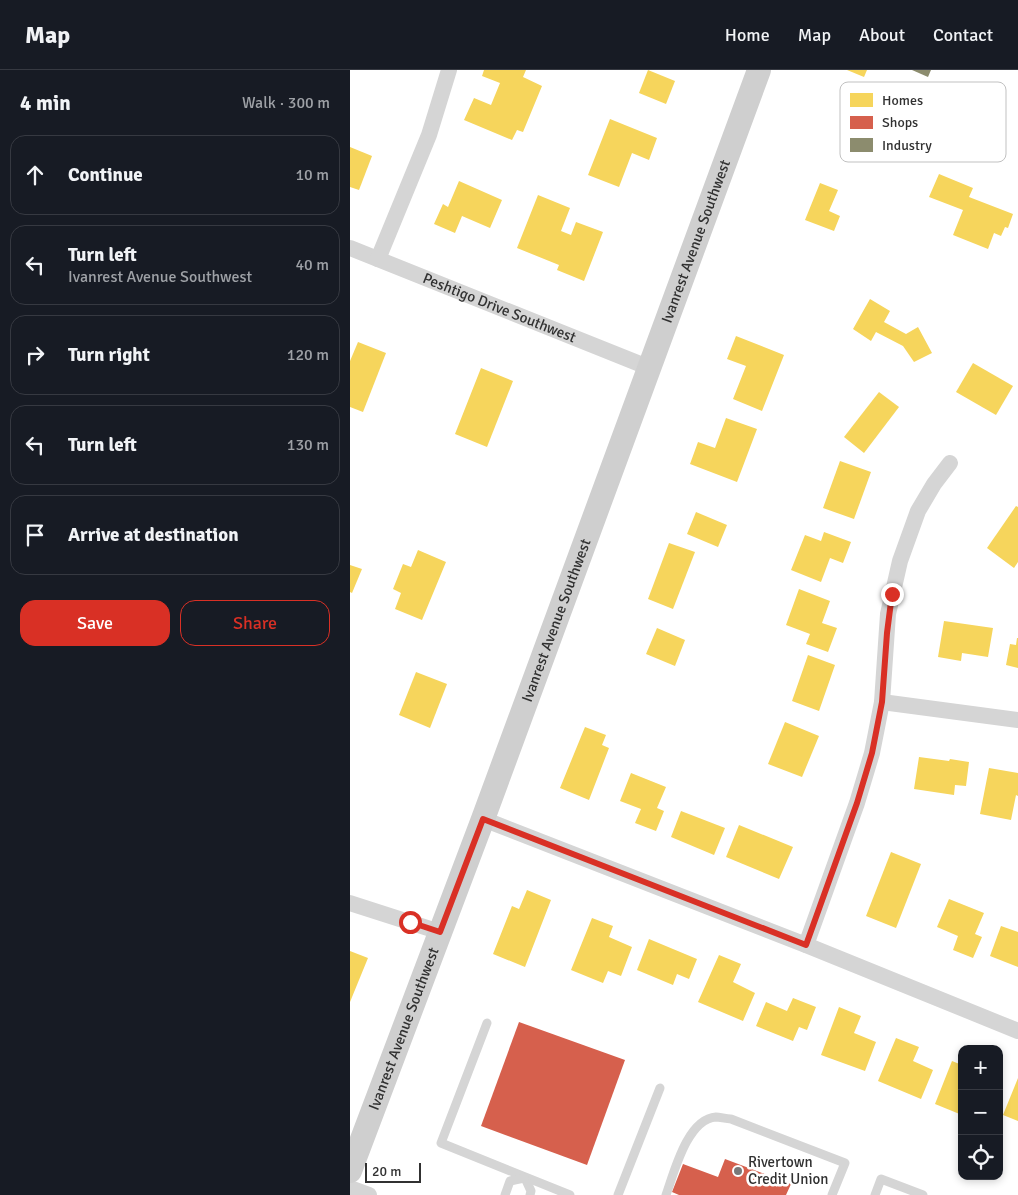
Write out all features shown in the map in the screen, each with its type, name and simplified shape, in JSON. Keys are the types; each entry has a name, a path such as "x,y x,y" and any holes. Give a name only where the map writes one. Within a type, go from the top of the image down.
{"street":[{"path":"378,259 429,135 449,70"},
{"name":"Ivanrest Avenue Southwest","path":"352,1162 483,819 759,70"},
{"name":"Peshtigo Drive Southwest","path":"350,248 650,368"},
{"path":"806,945 865,777 882,702 888,614 900,561 918,511 934,484 950,463"},
{"path":"882,702 1018,720"},
{"path":"483,819 806,945 1018,1031"},
{"path":"350,903 440,932"},
{"path":"350,1188 368,1195"}],"lane":[{"path":"487,1023 441,1143 570,1195"},
{"path":"618,1195 660,1088"},
{"path":"666,1195 687,1138 701,1124 714,1117 731,1119 845,1163 832,1195"},
{"path":"505,1195 510,1181 525,1178"},
{"path":"525,1178 532,1191 530,1195"},
{"path":"875,1195 881,1178 923,1195"}],"building: Homes":[{"path":"484,70 526,70 523,77 542,86 523,132 517,130 512,140 464,120 474,98 491,105 500,83 482,76"},
{"path":"648,70 675,81 666,104 639,93"},
{"path":"847,70 867,70 864,77"},
{"path":"610,119 657,138 649,160 632,153 619,187 588,175"},
{"path":"350,147 372,156 359,190 350,187"},
{"path":"939,174 973,188 969,197 1013,214 1008,228 1005,227 1001,236 994,233 988,249 953,235 963,210 929,197"},
{"path":"459,181 502,200 490,228 462,216 455,233 434,224 443,204 448,207"},
{"path":"820,183 838,190 829,211 840,216 834,231 805,220"},
{"path":"538,195 570,208 561,231 571,235 576,222 603,232 584,281 557,270 559,265 517,248"},
{"path":"870,299 890,311 884,322 906,334 918,327 932,353 914,362 903,346 876,332 871,341 853,329"},
{"path":"736,336 784,355 762,411 733,399 746,366 727,359"},
{"path":"358,342 386,353 363,412 350,407 350,361"},
{"path":"973,363 1013,386 996,415 956,392"},
{"path":"481,368 513,381 487,447 455,434"},
{"path":"879,392 899,407 864,453 844,437"},
{"path":"726,418 757,429 737,482 690,464 698,442 715,448"},
{"path":"840,461 871,472 854,519 823,508"},
{"path":"1016,506 1018,507 1018,562 1014,568 987,548"},
{"path":"696,512 727,525 718,547 687,534"},
{"path":"824,532 851,542 843,563 830,558 821,582 791,570 805,535 821,541"},
{"path":"669,543 695,552 673,609 648,599"},
{"path":"418,550 446,562 422,620 395,609 401,593 393,589 403,564 411,567"},
{"path":"350,565 362,569 352,593 350,592"},
{"path":"799,589 830,601 822,623 837,628 828,652 806,644 810,634 786,625"},
{"path":"944,621 993,628 988,657 962,653 961,661 938,657"},
{"path":"657,628 685,640 675,666 646,654"},
{"path":"1017,638 1018,668 1006,665 1010,644 1016,645"},
{"path":"808,655 835,665 819,711 792,701"},
{"path":"416,672 447,684 430,728 399,715"},
{"path":"785,722 819,736 802,777 768,764"},
{"path":"585,727 606,735 602,745 609,748 589,800 560,788"},
{"path":"919,757 969,762 966,786 955,785 954,795 914,789"},
{"path":"989,768 1018,773 1018,796 1016,795 1011,820 980,814"},
{"path":"631,773 666,787 657,808 664,811 656,831 635,823 641,809 620,801"},
{"path":"681,811 725,828 714,855 671,837"},
{"path":"739,825 793,847 779,879 726,857"},
{"path":"891,852 921,864 896,928 866,916"},
{"path":"527,890 551,900 525,967 493,954 512,906 519,909"},
{"path":"949,899 984,913 975,934 982,937 973,958 953,950 958,936 937,927"},
{"path":"592,918 613,926 609,937 632,947 621,976 608,971 603,983 571,970"},
{"path":"1001,926 1018,932 1018,967 990,956"},
{"path":"649,939 697,959 689,979 677,974 673,985 637,970"},
{"path":"350,951 368,958 350,1002"},
{"path":"719,955 741,964 733,982 755,993 743,1021 698,1002"},
{"path":"793,998 816,1007 807,1030 799,1027 793,1041 756,1026 766,1002 787,1011"},
{"path":"839,1007 861,1016 854,1033 876,1042 865,1071 821,1055"},
{"path":"896,1038 919,1047 913,1061 933,1070 921,1099 878,1081"},
{"path":"952,1061 958,1063 958,1113 935,1104"},
{"path":"1018,1078 1018,1121 1003,1115"}],"building: Shops":[{"path":"519,1022 625,1060 587,1165 481,1126"},
{"name":"Rivertown Credit Union","path":"725,1159 791,1184 786,1195 679,1195 672,1192 683,1164 718,1177"}],"building: Industry":[{"path":"912,70 931,70 928,77"}],"place":[{"name":"Rivertown Credit Union","path":"738,1171"}],"route":[{"path":"410,922 440,932 483,819 806,945 857,803 872,753 882,702 888,614 892,594"}]}
